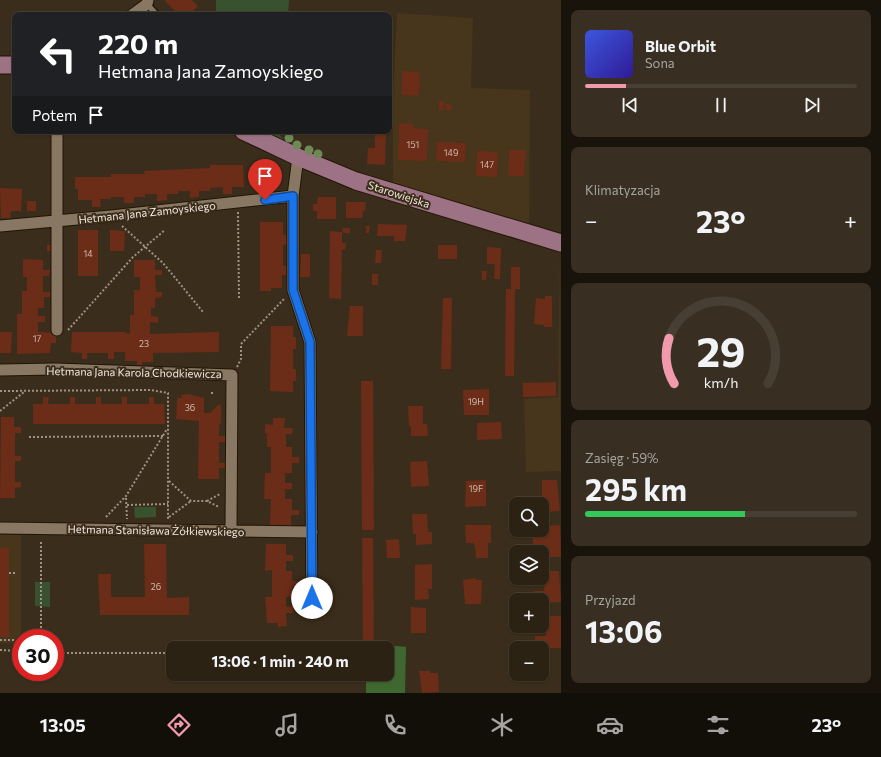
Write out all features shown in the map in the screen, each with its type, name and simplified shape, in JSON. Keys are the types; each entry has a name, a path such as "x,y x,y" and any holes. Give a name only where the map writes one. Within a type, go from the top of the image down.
{"main road":[{"path":"0,65 12,65"},
{"name":"Starowiejska","path":"249,134 298,157 356,181 561,243"}],"street":[{"path":"135,12 147,2"},
{"path":"57,134 57,330"},
{"path":"298,157 293,196 293,290 310,342 312,613"},
{"name":"Hetmana Jana Zamoyskiego","path":"0,226 111,216 293,196"},
{"name":"Hetmana Jana Karola Chodkiewicza","path":"0,370 56,369 232,375 231,530"},
{"name":"Hetmana Stanisława Żółkiewskiego","path":"0,528 312,532"}],"lane":[{"path":"147,2 155,12"}],"path":[{"path":"237,203 240,300"},
{"path":"111,216 164,263 203,312"},
{"path":"57,330 70,330 133,257 165,230"},
{"path":"232,375 241,359 241,344 293,290"},
{"path":"0,391 152,390 168,393 168,530"},
{"path":"0,411 25,391"},
{"path":"95,529 126,496 168,428"},
{"path":"29,437 163,436"},
{"path":"168,480 190,501"},
{"path":"126,496 127,529"},
{"path":"168,517 190,501 207,501 231,516"},
{"path":"126,505 168,504"},
{"path":"40,628 41,528"},
{"path":"9,573 16,573"},
{"path":"0,640 12,640"},
{"path":"0,650 12,651"},
{"path":"64,653 166,653"}],"shaded area":[{"path":"397,13 473,18 471,88 530,90 529,226 393,186 393,93"},
{"path":"560,252 561,471 526,472 524,399 558,397"},
{"path":"0,535 21,535 21,629 12,629 12,643 0,643"}],"green space":[{"path":"216,0 289,0 288,12 216,12"},
{"path":"265,134 279,134 288,145"},
{"path":"134,507 156,507 156,517 135,518"},
{"path":"35,582 50,582 50,607 35,606"},
{"path":"394,646 406,647 405,693 366,693 366,682 394,681"}],"building":[{"path":"192,0 198,6 192,12 176,12 165,1"},
{"path":"402,71 419,72 420,82 418,96 402,95"},
{"path":"439,101 444,101 444,110 439,110"},
{"path":"446,104 451,104 451,110 446,110"},
{"path":"399,123 414,124 413,128 428,129 427,161 398,160"},
{"path":"375,134 386,134 385,165 367,164 368,148 375,148"},
{"path":"437,142 466,143 465,162 436,161"},
{"path":"509,150 526,150 524,176 508,176"},
{"path":"477,151 498,152 497,177 476,176"},
{"path":"210,165 243,165 244,187 232,187 232,194 223,194 223,187 210,188 210,191 199,191 199,197 190,198 190,191 178,191 178,194 167,194 167,200 157,201 157,194 145,194 145,197 134,197 134,203 124,203 124,197 111,197 111,199 100,199 101,207 92,207 92,200 78,200 78,189 75,189 75,177 111,177 111,174 145,174 144,171 210,168"},
{"path":"0,188 22,189 21,211 11,211 10,218 1,218"},
{"path":"318,197 336,197 336,219 317,219 317,211 313,211 313,204 317,204"},
{"path":"27,201 36,201 36,211 27,211"},
{"path":"346,202 366,202 365,211 363,211 362,218 346,218"},
{"path":"260,222 283,222 283,235 286,235 287,244 283,245 283,266 286,266 286,275 282,275 282,288 271,288 271,291 260,291"},
{"path":"378,224 407,225 405,241 394,241 394,236 377,236"},
{"path":"366,226 370,226 369,233 366,233"},
{"path":"342,228 350,228 350,233 343,233"},
{"path":"78,230 98,230 98,276 78,276"},
{"path":"110,230 125,231 124,251 110,251"},
{"path":"330,231 342,232 342,243 346,243 345,250 342,250 341,299 329,298"},
{"path":"47,245 51,245 51,251 47,251"},
{"path":"438,245 457,245 457,259 438,259"},
{"path":"487,247 501,248 500,279 494,279 495,264 487,264"},
{"path":"376,250 382,250 381,263 375,263"},
{"path":"301,254 310,254 310,277 300,277"},
{"path":"23,259 43,260 43,270 50,270 49,276 43,276 43,292 50,292 50,297 44,297 44,308 38,308 38,316 45,316 45,322 38,322 38,332 56,333 56,343 51,343 50,353 17,354 17,314 22,314 22,291 27,291 27,277 23,277"},
{"path":"134,260 155,260 155,270 162,270 162,275 155,275 156,292 162,292 162,297 155,298 155,308 151,308 151,316 158,317 158,323 150,322 150,334 219,332 219,352 153,353 153,362 142,362 142,365 137,365 137,361 125,361 125,352 114,352 114,359 108,359 108,353 87,353 87,359 82,359 82,353 71,352 72,332 125,332 130,334 130,315 134,315 134,290 140,290 140,277 134,277"},
{"path":"511,267 520,267 520,289 515,289 514,376 505,376 506,289 511,289"},
{"path":"482,271 487,271 486,280 482,280"},
{"path":"372,274 378,274 378,285 372,285"},
{"path":"545,296 552,296 552,327 544,327 544,325 534,324 536,298 545,299"},
{"path":"443,298 452,298 451,369 441,369"},
{"path":"350,306 363,306 363,336 347,336"},
{"path":"271,326 293,326 293,337 296,337 296,349 293,349 293,369 296,369 296,381 293,381 293,392 270,391"},
{"path":"0,332 12,332 11,353 0,353"},
{"path":"361,381 373,381 374,530 362,530"},
{"path":"556,382 556,396 523,397 523,383"},
{"path":"489,389 489,415 464,415 463,390"},
{"path":"188,394 204,398 204,413 210,413 219,404 221,406 219,436 226,436 226,442 219,442 219,463 226,463 226,468 219,468 219,479 198,479 199,421 176,419 177,398 182,398 181,395"},
{"path":"43,397 49,397 48,404 70,404 70,397 75,397 75,404 96,404 96,397 101,397 101,404 122,404 122,397 127,397 127,404 149,404 149,397 154,397 154,404 164,404 165,424 33,424 33,404 43,404"},
{"path":"408,406 423,406 423,424 427,424 428,436 411,436"},
{"path":"1,417 14,417 14,427 21,427 21,433 15,433 15,456 21,456 21,461 15,461 15,482 21,482 21,487 15,488 15,498 0,498"},
{"path":"273,418 285,418 284,428 293,428 292,434 286,434 286,447 292,447 292,457 299,457 299,463 292,463 292,473 285,473 285,483 292,483 292,489 285,489 285,499 292,499 292,510 299,510 299,515 291,515 291,526 270,525 271,499 264,499 265,473 271,473 271,447 267,447 267,433 265,434 265,424 273,425"},
{"path":"501,422 502,439 477,440 477,423"},
{"path":"427,461 429,486 411,487 410,462"},
{"path":"486,480 486,506 465,507 466,481"},
{"path":"542,480 557,480 560,511 549,512 549,497 542,497"},
{"path":"412,514 427,514 428,532 432,532 432,544 416,545 416,534 413,534"},
{"path":"465,525 491,525 491,543 488,543 488,558 476,558 475,546 473,543 466,543"},
{"path":"560,525 561,557 549,557 549,545 533,545 533,537 549,537 549,526"},
{"path":"362,538 373,538 374,641 363,641"},
{"path":"399,539 400,558 387,558 386,540"},
{"path":"144,544 166,544 167,598 189,597 189,615 100,615 98,574 111,574 111,597 145,597"},
{"path":"266,544 286,544 286,555 293,555 293,561 286,561 286,571 292,571 292,581 299,581 299,587 292,587 292,597 286,597 286,607 293,606 293,613 286,613 287,626 278,627 278,623 267,623 265,597 272,597 272,570 265,571"},
{"path":"0,548 9,548 9,637 0,637"},
{"path":"432,564 432,589 428,589 429,599 415,600 415,565"},
{"path":"549,571 559,571 561,602 549,603 549,593 534,593 534,591 544,591 545,585 549,585"},
{"path":"476,578 476,580 482,580 481,604 465,604 463,580"},
{"path":"411,607 426,608 426,633 411,633"},
{"path":"549,616 561,616 561,648 549,648 549,641 535,641 535,636 546,636 546,633 549,633"},
{"path":"419,671 438,673 439,692 422,693"}],"route":[{"path":"265,200 293,196 293,290 310,342 312,598"}]}
